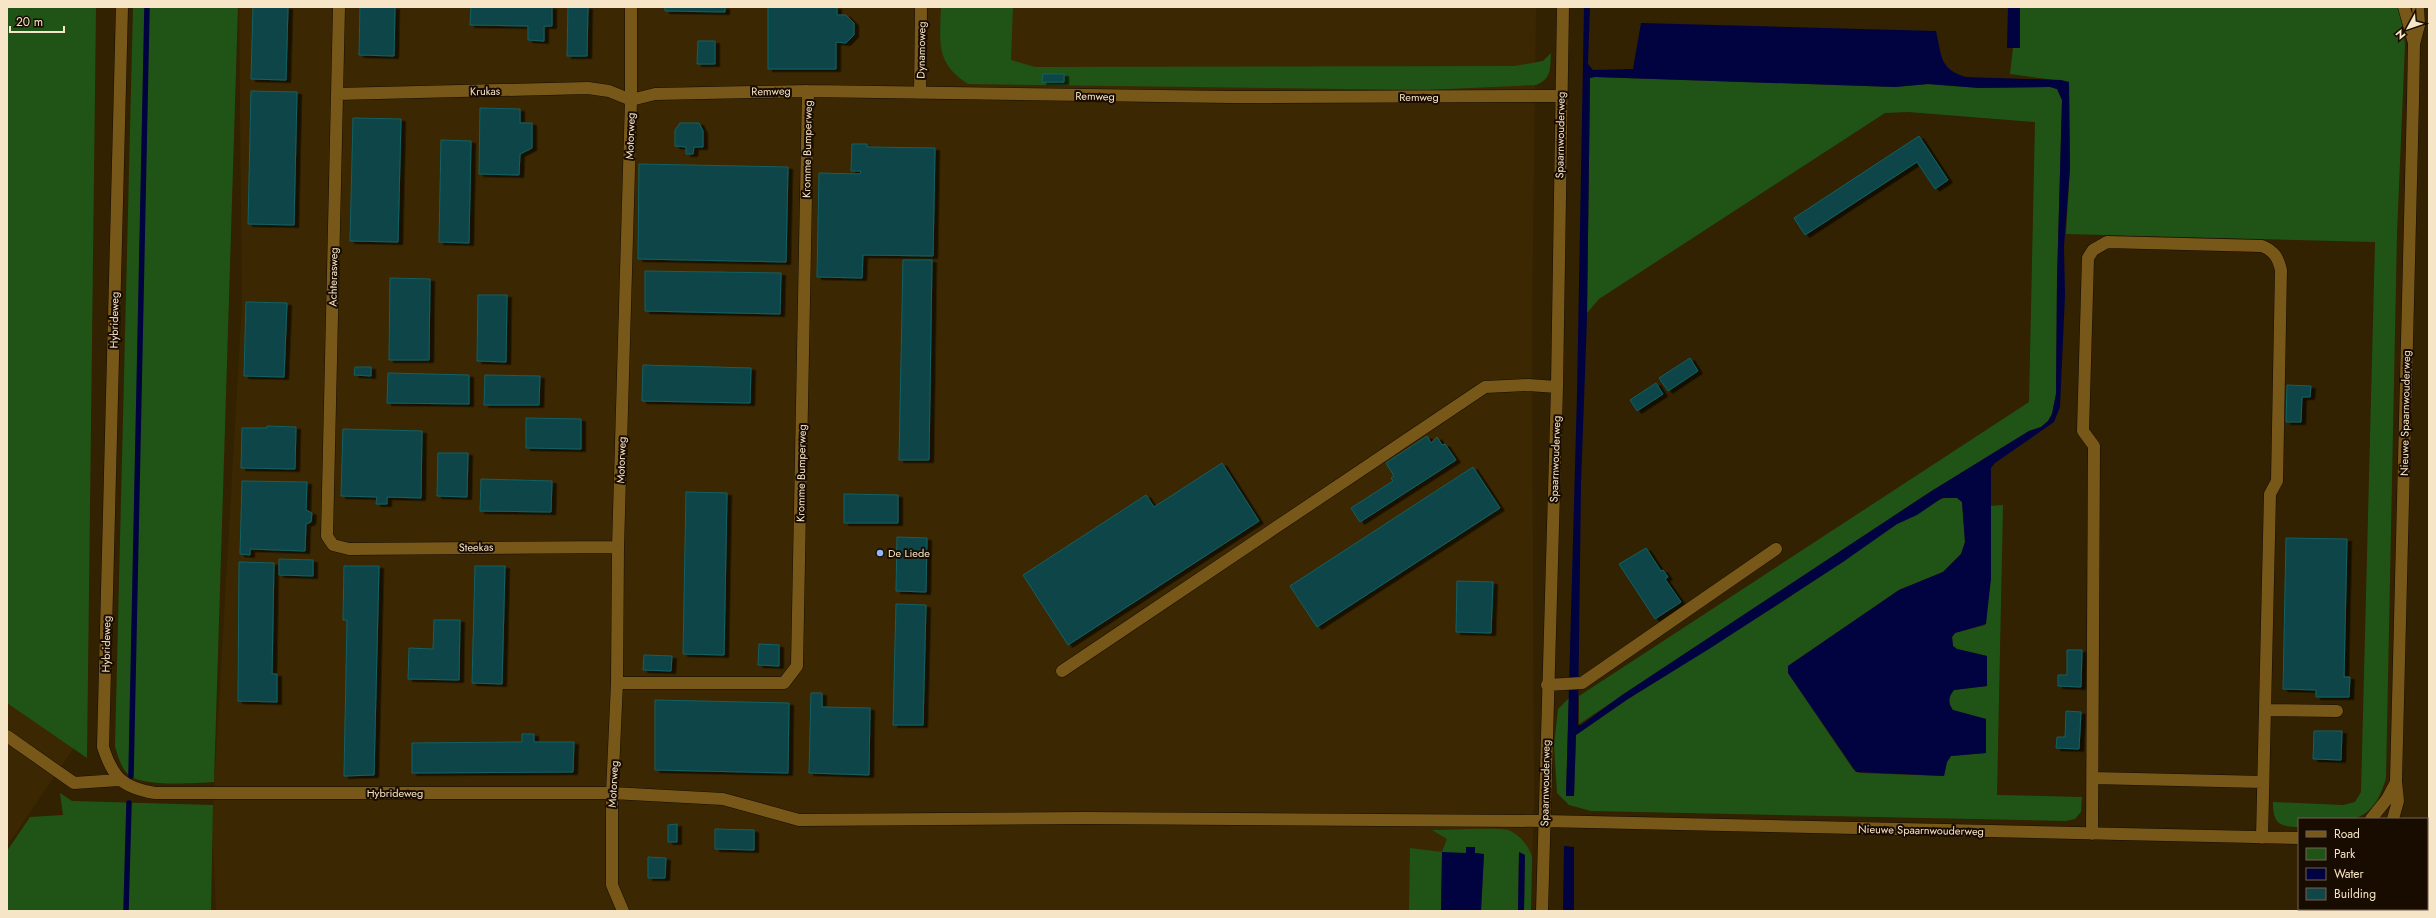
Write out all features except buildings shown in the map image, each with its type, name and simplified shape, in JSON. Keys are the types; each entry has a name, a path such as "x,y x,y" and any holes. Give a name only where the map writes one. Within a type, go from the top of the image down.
{"street":[{"name":"Hybrideweg","path":"122,7 103,747 109,766 119,780 136,790 155,794 612,793 723,799 800,820 1085,818 1544,821"},
{"name":"Achterasweg","path":"333,545 327,536 339,7"},
{"name":"Motorweg","path":"623,911 612,885 612,793 617,683 618,547 631,100 631,7"},
{"name":"Dynamoweg","path":"920,94 921,7"},
{"name":"Spaarnwouderweg","path":"1542,911 1547,685 1557,386 1563,7"},
{"name":"Nieuwe Spaarnwouderweg","path":"2404,7 2414,44"},
{"name":"Nieuwe Spaarnwouderweg","path":"2393,818 2398,801 2396,781 2414,44 2419,25 2418,7"},
{"name":"Krukas","path":"337,94 588,88 609,91 631,100"},
{"name":"Remweg","path":"631,100 655,94 808,91 920,94 1231,97 1561,96"},
{"name":"Kromme Bumperweg","path":"617,683 784,683 797,666 808,91"},
{"path":"2092,834 2094,446 2083,431 2088,258 2093,250 2107,242 2262,246 2274,253 2279,261 2281,270 2277,481 2270,494 2262,838"},
{"path":"1062,671 1485,386 1557,386"},
{"name":"Steekas","path":"333,545 349,548 618,547"},
{"path":"1547,685 1582,684 1776,549"},
{"path":"2265,710 2337,711"},
{"path":"7,736 74,783 119,780"},
{"path":"2093,778 2263,782"},
{"name":"Nieuwe Spaarnwouderweg","path":"2372,818 2387,799 2396,781"},
{"name":"Nieuwe Spaarnwouderweg","path":"1544,821 2298,838"}],"shaded area":[{"name":"De Liede","path":"239,7 1536,7 1532,328 1534,800 1531,911 216,911 212,825 242,304"},
{"path":"7,703 74,748 7,846"}],"green space":[{"path":"7,7 96,7 87,758 7,703"},
{"path":"133,7 238,7 214,782 171,784 147,782 137,779 130,776 124,770 115,746"},
{"path":"941,7 1013,7 1011,60 1035,67 1515,66 1543,61 1551,53 1548,76 1541,83 1536,85 1425,90 968,84 957,76 945,60 940,41"},
{"path":"2020,7 2398,7 2402,16 2405,45 2397,233 2386,778 2380,795 2372,807 2364,814 2354,818 2298,818 2298,827 2292,827 2278,822 2274,814 2273,802 2343,805 2355,802 2361,792 2375,242 2066,234 2070,168 2069,82 2010,74 2013,48 2020,48"},
{"path":"1590,78 1895,87 1928,84 1979,88 2050,87 2057,89 2062,100 2057,280 2056,394 2052,414 2048,421 2041,427 2029,431 1930,492 1579,724 1579,696 2029,402 2035,122 1908,112 1885,113 1599,299 1587,313"},
{"path":"1950,497 1957,498 1962,502 1965,542 1961,554 1943,572 1899,590 1788,666 1788,673 1853,769 1860,773 1944,776 1947,762 1951,756 1986,753 1986,719 1952,710 1949,700 1954,690 1987,686 1987,656 1957,649 1953,646 1952,637 1955,633 1985,625 1991,578 1990,506 2003,505 1997,795 2082,797 2081,812 2075,819 2066,821 1591,811 1569,805 1557,793 1554,745 1558,709 1569,698 1566,795 1574,796 1576,735 1628,699 1782,602 1897,524 1937,501"},
{"path":"60,793 72,801 213,805 211,911 7,911 7,851 30,817 63,815"},
{"path":"1502,829 1508,830 1520,837 1531,853 1532,857 1531,911 1524,911 1525,855 1519,852 1518,911 1481,911 1484,854 1475,853 1467,847 1466,853 1442,853 1441,911 1409,911 1410,848 1442,852 1447,839 1432,830"}],"water":[{"path":"1584,7 1590,7 1588,64 1593,70 1633,69 1641,23 1936,31 1943,60 1946,66 1957,74 1966,77 2061,80 2069,82 2070,168 2064,247 2065,295 2060,407 2054,422 1995,463 1991,468 1991,578 1986,624 1955,633 1952,637 1953,646 1957,649 1987,656 1987,686 1954,690 1949,700 1953,710 1986,719 1986,753 1951,756 1947,762 1944,776 1856,772 1788,673 1788,666 1899,590 1943,572 1961,554 1965,542 1962,502 1957,498 1942,498 1917,515 1897,524 1843,562 1709,649 1628,699 1576,735 1574,796 1566,796 1577,394","holes":["1590,78 1895,87 1928,84 1979,88 2050,87 2057,89 2062,100 2057,280 2056,394 2052,414 2048,421 2041,427 2029,431 1930,492 1622,695 1581,725 1578,725 1581,484 1587,318"]},
{"path":"2008,7 2020,7 2020,48 2007,48"},
{"path":"1564,846 1574,847 1574,911 1563,911"},
{"path":"1466,847 1475,847 1475,853 1484,854 1481,911 1441,911 1442,852 1466,853"},
{"path":"1519,852 1525,855 1524,911 1518,911"}],"waterway":[{"path":"131,776 147,7"},
{"path":"126,911 129,803"}],"place":[{"name":"De Liede","path":"880,553"}]}
